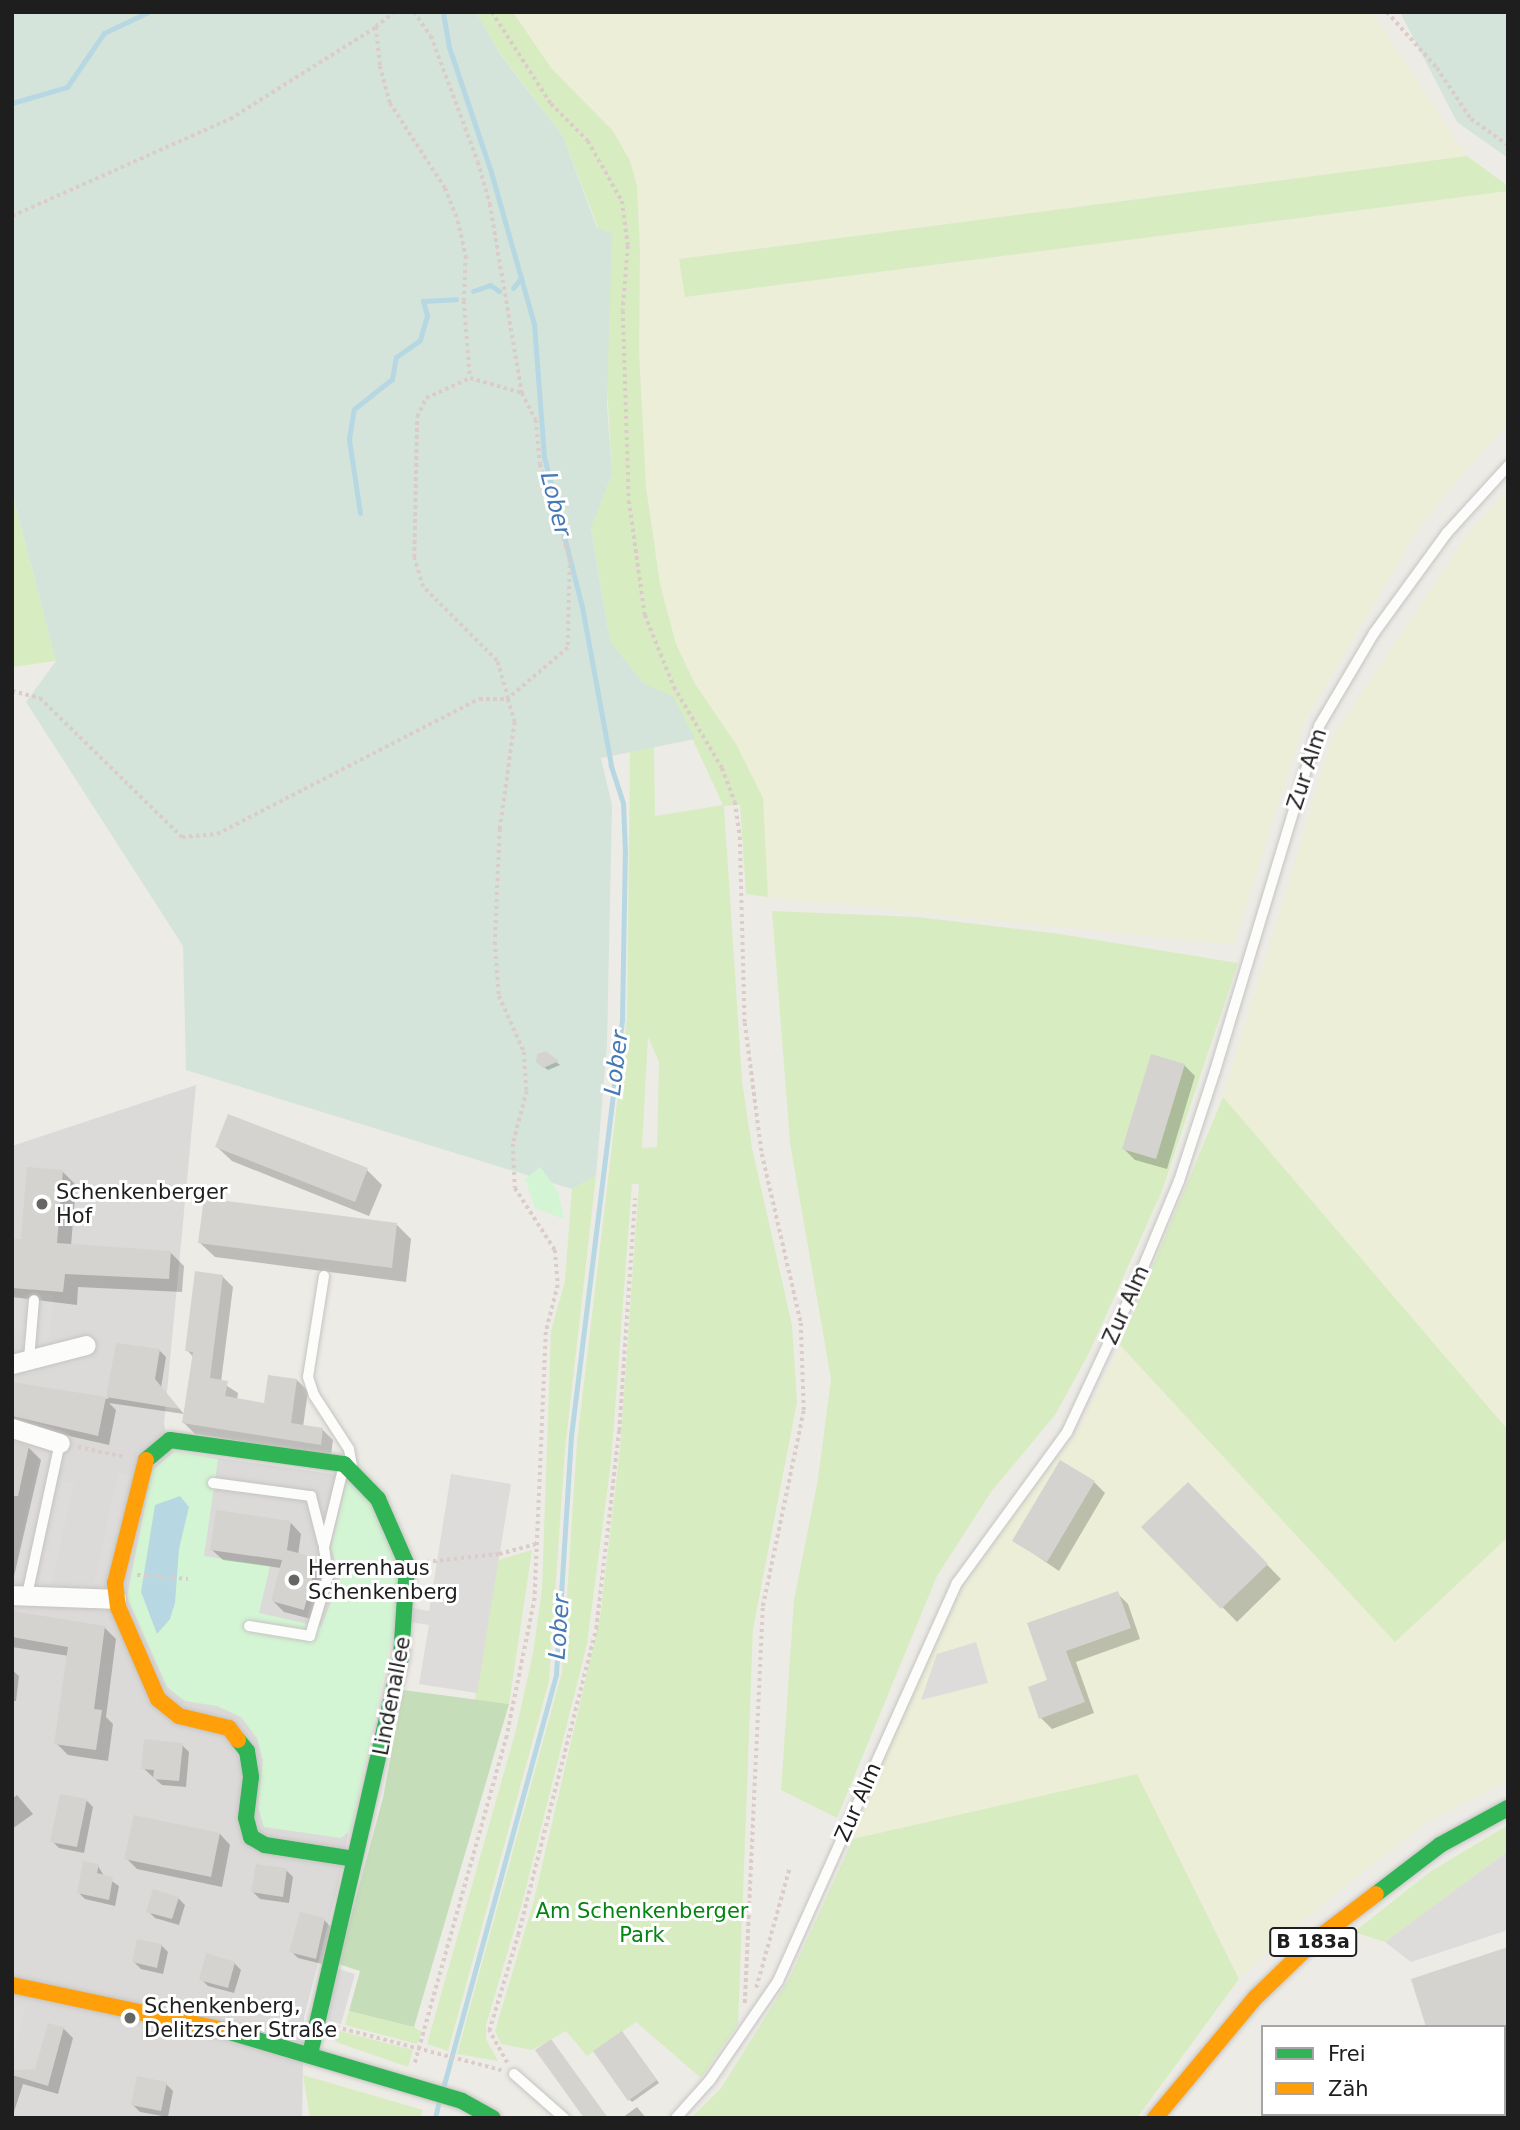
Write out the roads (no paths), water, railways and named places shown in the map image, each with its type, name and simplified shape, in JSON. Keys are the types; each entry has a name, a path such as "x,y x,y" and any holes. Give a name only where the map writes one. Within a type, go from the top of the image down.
{"street":[{"path":"21,1362 86,1345"},
{"path":"12,1428 60,1443"},
{"path":"349,1469 170,1440 144,1462 115,1583 116,1599 158,1699 179,1716 229,1728 247,1751 251,1777 246,1818 251,1837 265,1845 354,1859"},
{"name":"Lindenallee","path":"310,2054 354,1859 374,1791 401,1657 407,1565 378,1499 349,1469"},
{"path":"19,1595 116,1599"},
{"name":"B 183a","path":"1155,2118 1255,1998 1313,1942 1440,1845 1508,1808"},
{"path":"12,1985 175,2017 310,2054 462,2101 493,2118"}],"lane":[{"name":"Zur Alm","path":"676,2118 710,2081 778,1981 957,1583 1067,1432 1134,1289 1179,1181 1319,726 1374,633 1447,533 1508,466"},
{"path":"324,1276 308,1377 314,1395 349,1449 349,1469 324,1547"},
{"path":"21,1362 34,1300"},
{"path":"19,1595 60,1443"},
{"path":"213,1483 311,1496 324,1547 328,1576 310,1636 249,1626"},
{"path":"514,2074 564,2118"}],"water":[{"path":"180,1496 189,1507 179,1549 175,1603 170,1619 157,1634 141,1592 155,1505"}],"waterway":[{"path":"12,103 67,87 104,33 148,12"},
{"name":"Lober","path":"443,12 449,47 491,172 534,324 544,457 582,607 611,765 623,803 625,854 622,1018 571,1436 556,1674 443,2088"},
{"path":"513,288 521,278"},
{"path":"473,291 490,285 499,291"},
{"path":"360,513 349,439 354,409 392,379 396,357 420,340 427,315 423,301 456,299"},
{"name":"Lober","path":"435,2118 439,2101"}],"place":[{"name":"Schenkenberger Hof","path":"42,1204"},
{"name":"Herrenhaus Schenkenberg","path":"294,1580"},
{"name":"Schenkenberg, Delitzscher Straße","path":"130,2018"}],"park label":[{"name":"Am Schenkenberger Park","path":"642,1923"}]}
